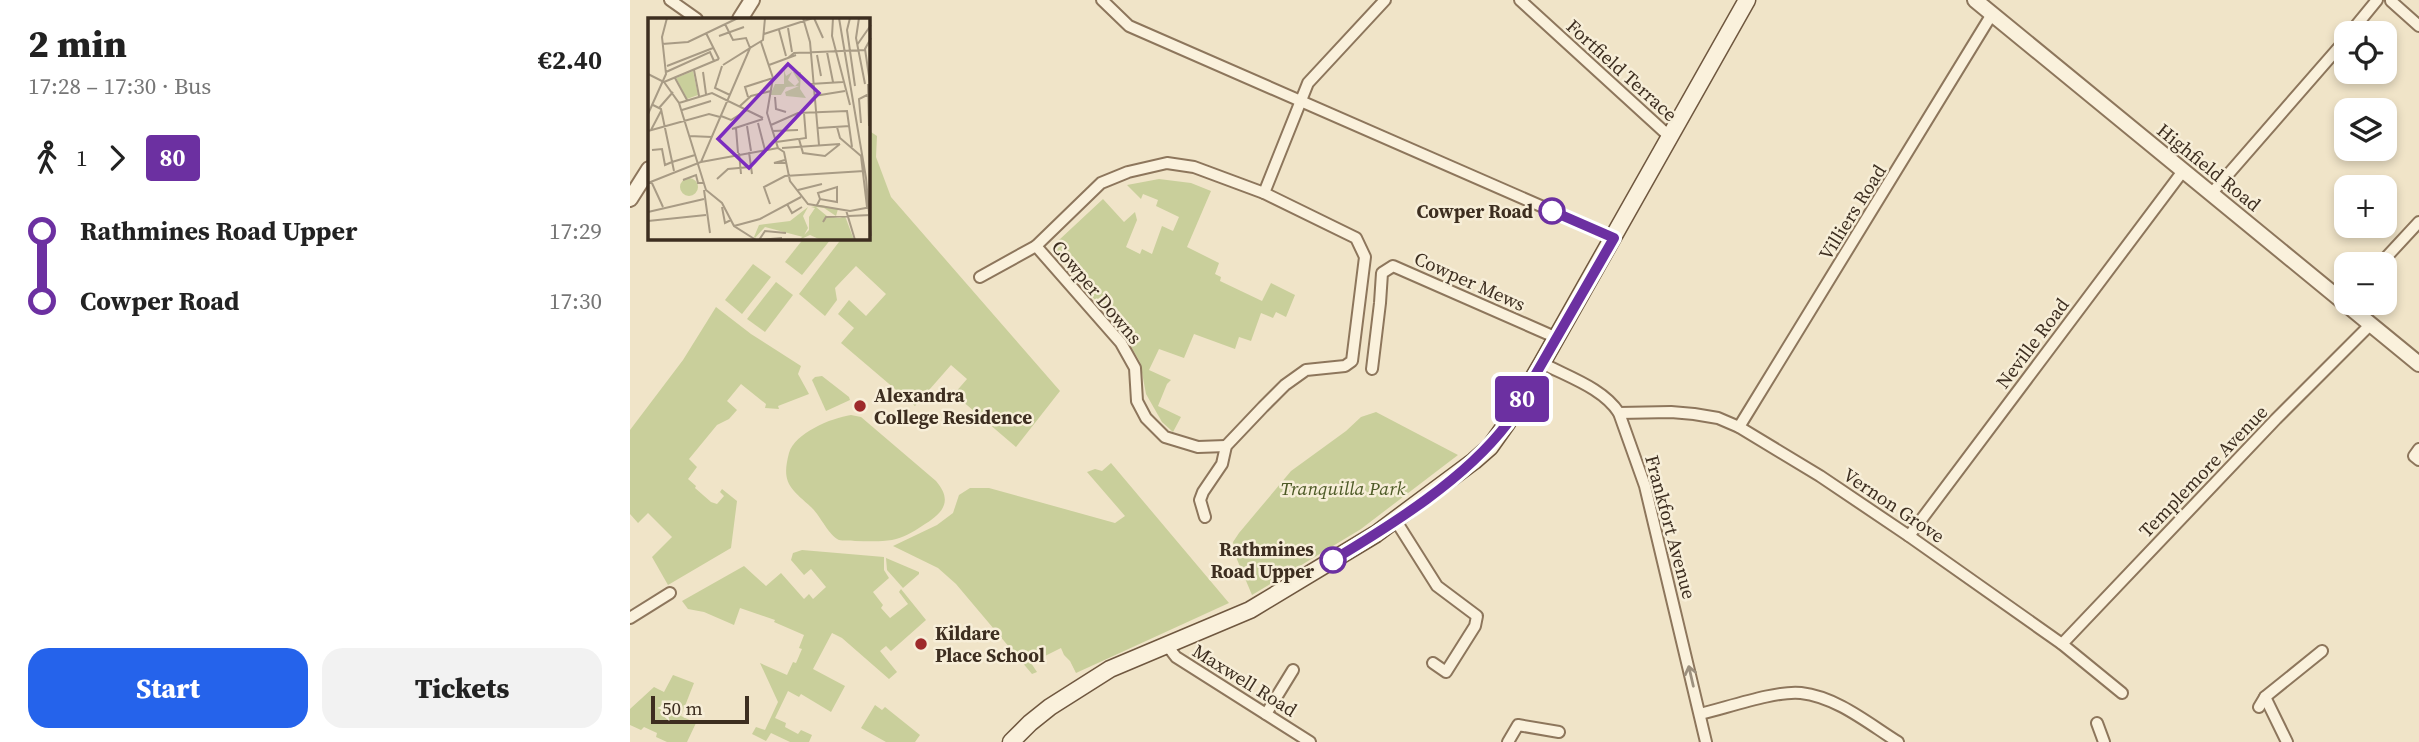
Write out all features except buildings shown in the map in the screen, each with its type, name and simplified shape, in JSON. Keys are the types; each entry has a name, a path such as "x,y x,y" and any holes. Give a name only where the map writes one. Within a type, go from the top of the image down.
{"main road":[{"path":"1011,742 1030,723 1110,669 1250,610 1396,521 1490,447 1507,424 1614,238 1747,0"}],"street":[{"path":"670,0 696,18"},
{"path":"741,18 752,0"},
{"path":"1102,0 1129,26 1614,238"},
{"path":"1264,193 1308,83 1385,0"},
{"name":"Fortfield Terrace","path":"1520,0 1670,137"},
{"name":"Highfield Road","path":"1975,0 2334,292"},
{"path":"2360,21 2377,0"},
{"path":"2391,1 2419,26"},
{"name":"Villiers Road","path":"1739,427 1992,15"},
{"path":"2211,194 2334,52"},
{"name":"Cowper Downs","path":"981,277 1036,246 1101,183 1128,172 1167,163 1194,167 1264,193 1356,238 1365,257 1352,361 1334,369 1306,370 1285,385 1226,446 1198,447 1165,437 1146,418 1137,401 1135,368 1121,343 1036,246"},
{"path":"630,199 648,171"},
{"name":"Neville Road","path":"1909,536 2183,171"},
{"path":"2391,252 2419,222"},
{"name":"Cowper Mews","path":"1371,369 1382,273 1393,267 1556,338"},
{"name":"Highfield Road","path":"2361,315 2419,364"},
{"name":"Templemore Avenue","path":"2062,644 2276,419 2371,324"},
{"name":"Frankfort Avenue","path":"1542,363 1600,393 1619,413 1645,486 1706,742"},
{"name":"Vernon Grove","path":"1619,413 1694,414 1718,418 1739,427 1820,476 1909,536 2062,644 2122,693"},
{"path":"1205,517 1200,500 1222,464 1226,446"},
{"path":"2419,449 2414,456 2419,460"},
{"path":"1396,521 1437,586 1477,616 1475,626 1446,672 1433,663"},
{"path":"630,618 670,593"},
{"name":"Maxwell Road","path":"1166,644 1176,657 1310,742"},
{"path":"2287,742 2262,702 2322,651"},
{"path":"1266,714 1293,670"},
{"path":"1700,714 1798,693 1833,703 1898,742"},
{"path":"2097,723 2104,742"},
{"path":"1508,742 1518,725 1559,732"}],"green space":[{"path":"870,131 877,136 876,157 891,197 1060,391 1016,447 954,394 967,379 951,365 915,406 841,343 854,328 838,314 849,300 866,316 886,294 856,266 835,288 837,300 825,316 799,294 840,240 870,240"},
{"path":"1159,179 1191,183 1211,191 1187,247 1219,263 1215,274 1221,277 1220,281 1262,301 1271,283 1295,295 1286,317 1276,312 1273,318 1261,313 1251,341 1239,337 1235,349 1194,334 1184,358 1159,349 1149,370 1171,380 1158,406 1181,417 1173,432 1162,422 1146,394 1140,362 1123,333 1057,255 1056,249 1059,240 1103,199 1124,222 1135,212 1137,220 1126,247 1140,254 1142,249 1152,254 1162,226 1173,231 1179,217 1156,206 1158,200 1143,194 1141,199 1127,185"},
{"path":"802,240 830,240 802,275 785,262"},
{"path":"753,264 771,277 742,314 725,300"},
{"path":"776,282 793,295 765,332 747,319"},
{"path":"716,307 751,334 801,366 798,374 809,394 778,406 779,409 765,408 766,404 741,384 727,401 737,410 729,419 717,425 689,459 697,467 688,479 711,502 717,504 724,496 720,492 722,489 737,501 731,548 668,585 652,557 672,537 648,513 638,523 630,514 630,430 683,360"},
{"path":"822,376 850,400 826,411 812,380"},
{"name":"Tranquilla Park","path":"1376,412 1458,455 1361,529 1252,595 1236,557 1233,542 1239,533 1291,471 1361,417"},
{"path":"851,415 861,417 941,488 945,501 940,512 904,536 883,541 839,540 789,484 786,471 789,453 798,439 824,423"},
{"path":"1111,463 1229,603 1076,673 1061,648 1031,663 1037,672 1032,674 956,584 938,568 893,546 937,525 953,513 959,495 970,488 989,488 1115,523 1125,516 1087,472 1095,469 1102,471"},
{"path":"802,550 884,557 884,570 889,578 873,592 883,605 881,608 890,618 908,604 899,592 901,589 926,620 891,651 886,646 880,651 897,672 889,679 842,638 832,633 813,669 845,686 831,712 801,694 799,697 788,691 775,718 786,723 785,727 798,734 801,730 812,735 809,742 790,742 771,733 766,741 752,734 756,727 765,730 778,702 760,663 787,675 802,649 799,648 804,635 774,622 775,620 740,608 734,625 704,612 688,609 682,601 744,566 766,586 781,573 804,599 809,594 813,599 826,587 811,569 804,575 791,560 793,553"},
{"path":"886,558 919,574 903,588 887,570"},
{"path":"673,675 694,683 681,716 696,723 687,742 667,742 644,727 641,730 630,725 630,709 654,687 664,692"},
{"path":"875,705 882,710 885,707 920,735 915,742 886,742 861,728"}],"bus line":[{"name":"80","path":"1333,560 1389,526 1474,461 1490,447 1507,424 1614,238 1552,211"}],"place":[{"name":"Cowper Road","path":"1552,211"},
{"name":"Alexandra College Residence","path":"860,406"},
{"name":"Rathmines Road Upper","path":"1333,560"},
{"name":"Kildare Place School","path":"921,644"}]}
